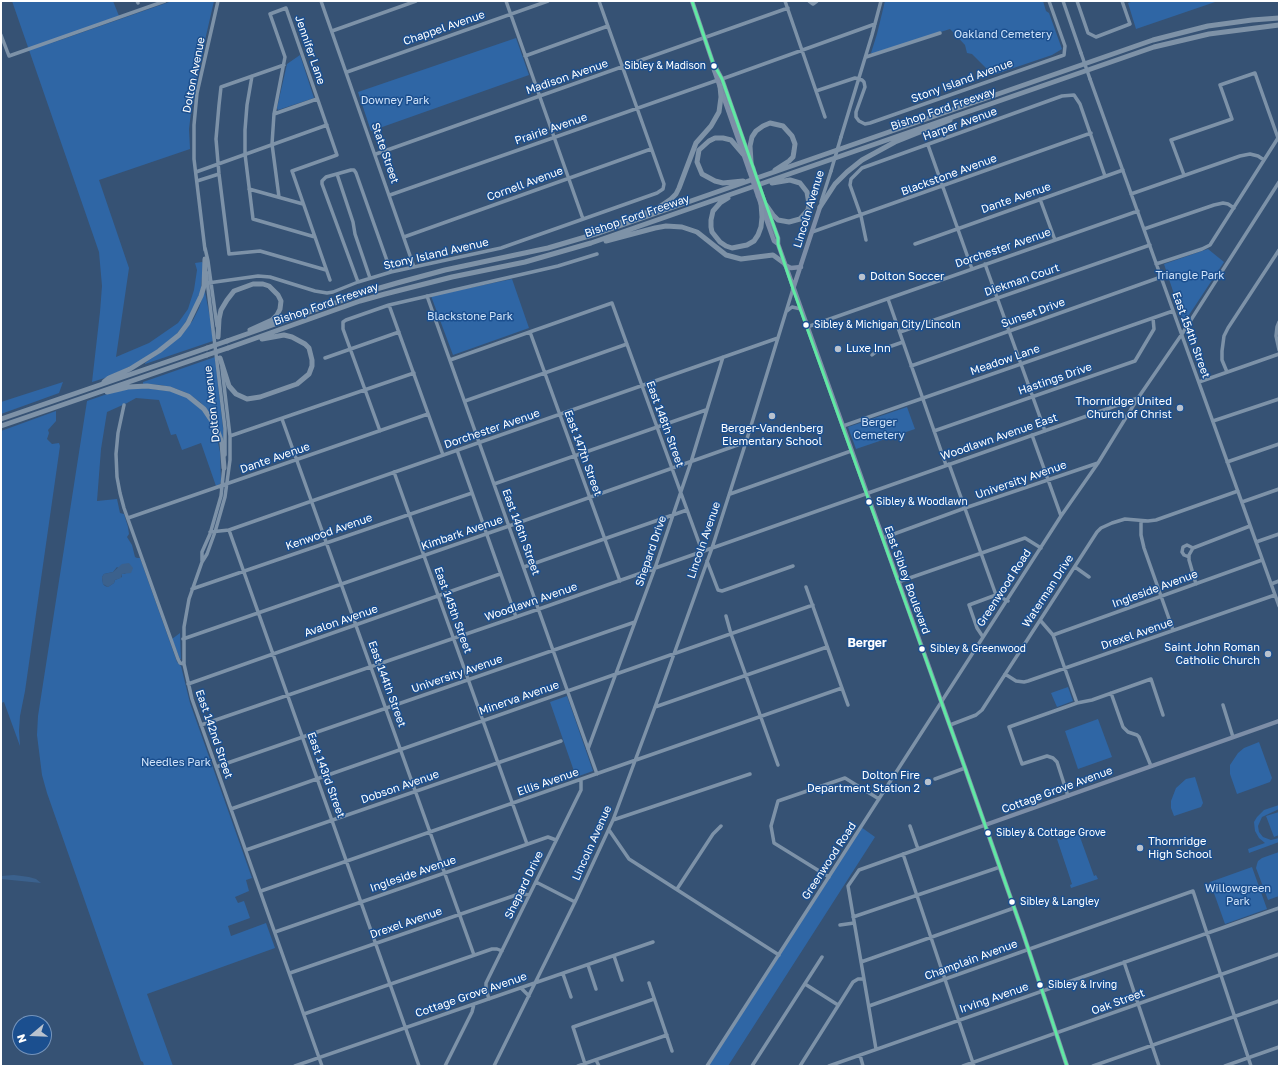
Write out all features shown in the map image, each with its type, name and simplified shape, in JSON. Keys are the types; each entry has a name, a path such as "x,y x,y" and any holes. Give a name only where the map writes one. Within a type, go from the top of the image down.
{"highway":[{"name":"Bishop Ford Freeway","path":"1,418 98,386 366,292 445,270 548,248 599,233 1153,40 1208,26 1279,18"},
{"name":"Bishop Ford Freeway","path":"1,426 340,308 385,294 525,262 591,243 1134,53 1174,42 1230,30 1279,24"},
{"path":"599,233 616,224 658,208 676,194 696,143 711,126 719,112 721,97 720,86"},
{"path":"820,207 839,180 862,160 895,142 944,123 978,107"},
{"path":"751,162 750,146 752,137 756,131 763,126 770,124 783,126 792,136 795,144 792,157 789,161 771,173"},
{"path":"743,154 731,140 715,138 699,150 697,162 702,174 715,181 723,183 750,180"},
{"path":"763,183 784,180 796,181 804,186 809,197 810,204 800,219 790,222 778,220 764,204"},
{"path":"738,192 720,203 711,215 712,232 720,242 726,246 732,248 740,247 754,241 761,227 764,204"},
{"path":"591,243 610,240 666,226 682,227 697,232 726,255 741,259 773,255 785,264"},
{"path":"98,386 109,378 130,369 159,351 179,335 188,323 202,296 205,259"},
{"path":"218,337 221,310 234,292 253,284 263,284 274,289 281,301 280,309 277,315 272,320 241,333 230,340"},
{"path":"220,358 229,386 236,394 247,399 260,398 301,382 309,374 312,366 309,348 292,337 274,336 234,346"},
{"path":"97,392 110,392 128,387 147,386 170,389 188,396 204,409 216,427 222,444 224,468"}],"main road":[{"path":"692,1 713,62 751,162 751,169"},
{"path":"720,79 720,86 743,154 751,169 764,204"},
{"name":"East Sibley Boulevard","path":"764,204 778,238 778,244 793,288 1000,867 1067,1066"},
{"name":"Lincoln Avenue","path":"793,288 820,207"},
{"path":"785,264 791,268 801,267"},
{"name":"Cottage Grove Avenue","path":"985,825 1279,721"}],"street":[{"path":"1,35 9,56 165,1"},
{"name":"Dolton Avenue","path":"218,1 195,105 193,135 197,181 205,248 208,261 225,428 224,485"},
{"name":"State Street","path":"322,1 414,267"},
{"path":"332,31 416,1"},
{"path":"506,1 583,219"},
{"name":"Chappel Avenue","path":"347,72 548,1"},
{"path":"599,1 651,149"},
{"path":"785,1 825,118"},
{"path":"809,1 813,4 817,1"},
{"path":"876,1 881,1"},
{"name":"Lincoln Avenue","path":"820,207 866,57 881,1"},
{"name":"Stony Island Avenue","path":"859,78 864,82 864,87 856,112 856,117 859,121 865,124 870,124 1064,55 1065,46 1049,1"},
{"name":"East 154th Street","path":"1063,1 1279,606"},
{"path":"1077,1 1088,33 1096,37 1130,24 1122,1"},
{"name":"Jennifer Lane","path":"284,65 285,57 270,14 286,8 337,155 292,171 330,280"},
{"name":"Madison Avenue","path":"376,154 788,8"},
{"name":"Prairie Avenue","path":"390,195 875,24"},
{"path":"526,56 608,26"},
{"path":"866,57 940,33"},
{"path":"284,65 222,87 216,140 229,254 260,250 326,270"},
{"path":"279,197 272,144 274,114 284,65"},
{"path":"1156,264 1210,245 1278,138 1255,73 1220,85 1232,119 1171,140 1184,176"},
{"path":"252,76 246,111 245,154 253,219 315,237"},
{"path":"816,91 859,78"},
{"name":"Harper Avenue","path":"861,216 850,185 851,179 862,168 872,164 1062,96 1074,95 1080,104 1091,133"},
{"path":"274,114 317,99"},
{"path":"196,172 327,125"},
{"path":"1091,133 1105,176"},
{"name":"Blackstone Avenue","path":"812,232 861,216 1091,133"},
{"path":"928,145 972,269"},
{"name":"Stony Island Avenue","path":"209,282 258,276 270,277 327,293 391,272 501,248 657,193 663,189 664,184 651,149"},
{"name":"Cornell Avenue","path":"404,237 651,149"},
{"path":"1131,194 1245,155 1250,154 1258,156 1264,160"},
{"path":"358,282 322,184 322,181 326,177 354,170 391,272"},
{"name":"Dante Avenue","path":"915,244 1123,170"},
{"path":"197,181 219,174"},
{"path":"337,174 370,278"},
{"name":"Greenwood Road","path":"707,1066 983,637 1098,463 1138,398 1182,334 1279,182"},
{"path":"250,190 304,204"},
{"path":"1040,199 1055,240"},
{"path":"1144,229 1214,205 1223,203 1234,208"},
{"name":"Dorchester Avenue","path":"808,328 1138,211"},
{"path":"861,216 866,240"},
{"name":"Diekman Court","path":"900,332 1150,245"},
{"name":"Dolton Avenue","path":"205,248 205,259 218,337 230,436 230,460 224,485"},
{"path":"1227,372 1222,360 1224,336 1278,252"},
{"path":"380,431 343,329 343,322 348,318 390,305 550,268 596,254"},
{"path":"985,264 1045,431"},
{"name":"Sunset Drive","path":"911,366 1161,277"},
{"name":"Lincoln Avenue","path":"494,1066 536,983 613,820 712,548 793,288"},
{"name":"East 146th Street","path":"427,296 597,774"},
{"path":"888,299 934,431 965,508 996,595 1008,601"},
{"name":"East 148th Street","path":"530,332 612,303 702,551"},
{"path":"390,305 443,455"},
{"path":"786,312 792,307 801,309"},
{"name":"Meadow Lane","path":"843,426 1173,311"},
{"name":"Hastings Drive","path":"934,431 1135,361 1154,329 1153,318"},
{"path":"1279,322 1276,336 1279,350"},
{"path":"325,358 399,332"},
{"path":"450,360 530,332"},
{"name":"East 147th Street","path":"530,332 620,580"},
{"name":"Dorchester Avenue","path":"210,532 229,530 778,338"},
{"path":"872,355 878,351 903,342"},
{"path":"465,401 627,344"},
{"path":"1199,382 1279,354"},
{"name":"Shepard Drive","path":"588,749 655,568 691,462 723,357"},
{"path":"230,436 414,373"},
{"name":"Woodlawn Avenue East","path":"866,494 1138,398"},
{"path":"1213,421 1279,399"},
{"name":"East 142nd Street","path":"124,405 118,433 116,466 120,493 178,659 180,663 184,664 188,684 201,725 322,1066"},
{"path":"494,484 706,410"},
{"name":"Dante Avenue","path":"128,518 428,414"},
{"name":"East 144th Street","path":"282,419 474,955"},
{"path":"1032,435 1062,516"},
{"name":"Kimbark Avenue","path":"183,639 746,442"},
{"path":"1227,462 1279,444"},
{"path":"457,450 516,617"},
{"path":"730,494 851,451"},
{"name":"University Avenue","path":"882,538 1098,463"},
{"name":"East 145th Street","path":"394,472 527,844"},
{"path":"184,664 183,639 186,611 192,589 215,532 225,497 224,485"},
{"path":"202,562 202,552 210,532 224,485"},
{"path":"1242,502 1279,489"},
{"path":"1173,630 1142,541 1141,521 1150,521 1161,518 1238,491"},
{"name":"Kenwood Avenue","path":"192,589 472,493"},
{"name":"Woodlawn Avenue","path":"201,725 454,639 866,494"},
{"path":"524,567 687,510"},
{"name":"Waterman Drive","path":"950,725 976,715 982,710 1097,532 1112,522 1125,519 1141,521"},
{"path":"1196,584 1189,557 1193,548 1250,526"},
{"name":"East 143rd Street","path":"229,530 419,1066"},
{"path":"1256,542 1279,534"},
{"path":"898,582 1025,538 1041,548"},
{"path":"1189,557 1184,555 1182,552 1183,547 1187,545 1193,548"},
{"name":"Ingleside Avenue","path":"1053,635 1262,560"},
{"path":"707,561 718,590 724,591 793,566"},
{"path":"1075,567 1089,577"},
{"name":"Avalon Avenue","path":"188,684 500,574"},
{"path":"1271,584 1279,581"},
{"path":"806,587 848,706"},
{"path":"983,637 977,628 969,605 996,595"},
{"name":"Drexel Avenue","path":"1005,674 1016,681 1024,682 1275,595"},
{"name":"Minerva Avenue","path":"231,809 674,655 813,605"},
{"path":"726,616 731,634 778,765"},
{"path":"1040,620 1053,635 1077,703"},
{"name":"University Avenue","path":"216,767 635,622"},
{"path":"655,707 827,647"},
{"path":"1068,796 1057,762 1053,758 1048,756 1022,764 1009,727 1150,679 1163,714"},
{"name":"Ellis Avenue","path":"261,891 761,718 842,688"},
{"path":"1111,693 1123,727 1128,732 1139,737 1151,766"},
{"path":"1223,705 1233,737"},
{"name":"Dobson Avenue","path":"246,850 561,741"},
{"path":"935,779 965,768"},
{"path":"613,820 750,774"},
{"path":"829,877 774,842 771,826 778,801 845,778 879,800"},
{"name":"Shepard Drive","path":"489,999 486,983 581,790 581,780"},
{"name":"Cottage Grove Avenue","path":"854,917 848,886 859,870 985,825"},
{"path":"677,889 711,836 721,826"},
{"path":"910,826 918,849"},
{"path":"609,830 629,859 778,955"},
{"name":"Ingleside Avenue","path":"275,932 548,837 556,840"},
{"path":"903,854 974,1064"},
{"path":"876,1049 854,917 1000,867"},
{"path":"536,882 575,902"},
{"name":"Champlain Avenue","path":"868,1006 1193,891 1206,933"},
{"name":"Drexel Avenue","path":"290,973 520,894 529,896"},
{"path":"861,962 1014,908"},
{"name":"Irving Avenue","path":"829,1066 1279,908"},
{"path":"840,925 854,923"},
{"path":"1206,933 1251,1066"},
{"name":"Cottage Grove Avenue","path":"295,1066 653,942"},
{"path":"304,1014 492,949 502,951"},
{"name":"Oak Street","path":"963,1066 974,1064 1056,1033 1279,954"},
{"path":"614,956 622,980"},
{"path":"752,1066 822,957"},
{"path":"1124,962 1159,1066"},
{"path":"588,965 596,989"},
{"path":"563,974 571,998"},
{"path":"800,1066 853,982 864,978"},
{"path":"649,983 672,1051"},
{"path":"805,984 838,1005"},
{"path":"521,988 529,996"},
{"path":"585,1064 573,1027 654,999"},
{"path":"1094,1066 1279,1000"},
{"path":"445,1066 472,1012 474,1004"},
{"path":"578,1066 667,1035"},
{"path":"1225,1066 1279,1047"},
{"path":"860,1055 864,1066"},
{"path":"596,1060 599,1066"}],"green space":[{"path":"12,1 113,1 119,16 49,44 172,1 214,1 194,88 189,129 190,149 99,180 129,268 116,357 149,343 178,323 188,309 194,290 197,270 195,263 202,262 201,289 193,312 176,335 137,363 108,377 92,382 102,286 99,252"},
{"name":"Oakland Cemetery","path":"885,1 1043,1 1062,49 1052,55 993,75 972,54 967,53 965,45 950,29 871,53"},
{"path":"1134,1 1218,1 1136,29 1128,3"},
{"name":"Downey Park","path":"516,38 529,75 371,131 358,92"},
{"path":"300,55 314,98 278,110 277,108 287,64"},
{"name":"Triangle Park","path":"1208,249 1224,262 1187,318 1183,321 1164,264"},
{"name":"Blackstone Park","path":"512,279 529,328 453,355 431,296"},
{"path":"204,292 210,317 213,341 145,364 184,332 193,320 199,308"},
{"path":"215,357 224,442 217,424 200,402 187,393 174,388 161,385 143,384 143,382"},
{"path":"63,382 59,393 1,414 1,402"},
{"name":"Needles Park","path":"133,388 175,392 187,397 206,414 216,433 220,452 221,481 220,484 216,486 201,443 182,450 176,434 171,435 159,400 136,398 107,412 101,449 97,501 117,499 120,513 124,514 129,534 127,537 132,545 135,557 140,558 177,662 181,666 190,703 252,878 246,880 249,891 235,897 238,903 244,901 250,918 228,926 231,936 266,923 275,948 147,994 173,1066 144,1066 143,1062 141,1061 47,793 42,775 37,735 38,716 87,401 110,393","holes":["117,567 126,574 122,574 122,577 115,580 114,583 108,587 103,584 102,577 104,574 113,572"]},
{"name":"Berger Cemetery","path":"907,407 915,429 856,449 848,427"},
{"path":"56,411 56,421 48,430 49,433 47,439 52,444 59,443 60,446 25,691 20,716 20,746 4,702 1,703 1,431"},
{"path":"180,633 181,659 172,639"},
{"path":"1068,687 1073,701 1057,707 1051,693"},
{"path":"567,696 593,771 576,777 550,702"},
{"path":"1098,719 1112,757 1078,769 1065,731"},
{"path":"1259,742 1272,778 1270,782 1237,794 1230,774 1230,765 1238,753 1244,748"},
{"path":"1195,777 1203,803 1201,807 1174,816 1171,808 1171,801 1176,788 1186,779"},
{"path":"1279,805 1279,809 1262,817 1258,826 1259,832 1263,837 1271,840 1279,838 1279,842 1249,853 1248,849 1265,843 1259,838 1255,831 1254,822 1257,817 1264,810"},
{"path":"1279,812 1279,835 1274,837 1266,816"},
{"path":"861,827 875,837 728,1066 708,1066"},
{"path":"1082,833 1083,836 1080,837 1094,876 1096,875 1098,879 1071,888 1070,885 1072,884 1057,839 1059,838 1060,840"},
{"path":"1279,852 1279,896 1268,900 1256,868 1258,861 1262,858"},
{"name":"Willowgreen Park","path":"1252,867 1267,909 1225,924 1210,882"}],"shaded area":[{"path":"129,563 133,568 131,573 122,574 121,578 115,580 114,583 108,587 103,584 102,577 104,574 113,572 122,564"},
{"path":"14,875 36,879 41,883 1,879 1,876"}],"transit line":[{"path":"692,1 713,63 722,79 778,238 778,244 793,289 965,768 1023,933 1067,1066"}],"place":[{"name":"Sibley & Madison","path":"714,66"},
{"name":"Dolton Soccer","path":"862,277"},
{"name":"Sibley & Michigan City/Lincoln","path":"806,325"},
{"name":"Luxe Inn","path":"838,349"},
{"name":"Thornridge United Church of Christ","path":"1180,408"},
{"name":"Berger-Vandenberg Elementary School","path":"772,416"},
{"name":"Sibley & Woodlawn","path":"869,502"},
{"name":"Sibley & Greenwood","path":"922,649"},
{"name":"Saint John Roman Catholic Church","path":"1268,654"},
{"name":"Dolton Fire Department Station 2","path":"928,782"},
{"name":"Sibley & Cottage Grove","path":"988,833"},
{"name":"Thornridge High School","path":"1140,848"},
{"name":"Sibley & Langley","path":"1012,902"},
{"name":"Sibley & Irving","path":"1040,985"}],"district":[{"name":"Berger","path":"867,643"}]}
